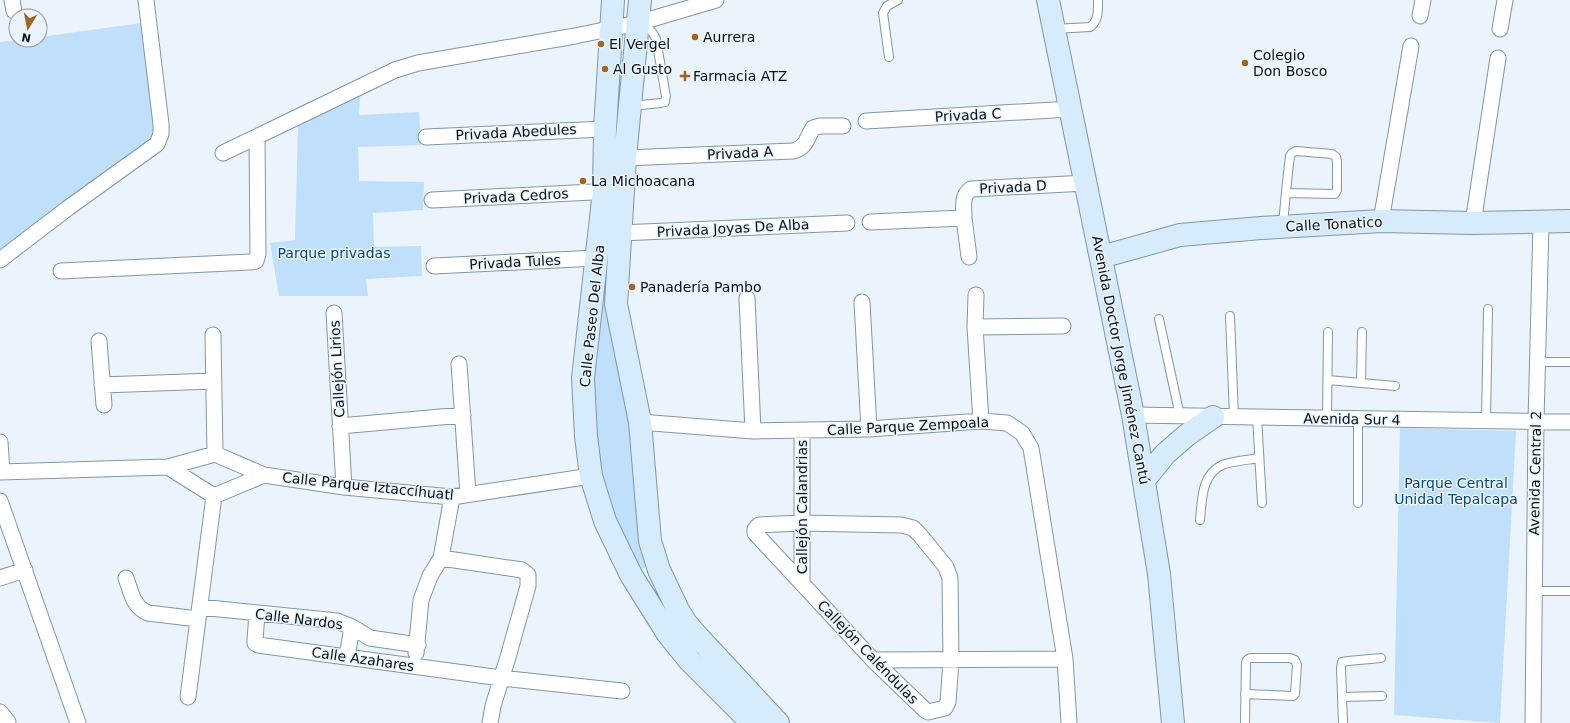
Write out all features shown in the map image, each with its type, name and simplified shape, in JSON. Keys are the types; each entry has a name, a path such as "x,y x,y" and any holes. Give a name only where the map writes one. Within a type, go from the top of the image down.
{"street":[{"path":"0,260 156,144 161,134 146,0"},
{"name":"Calle Paseo Del Alba","path":"613,0 605,128 620,233 616,304 640,422 650,541 659,570 678,610 758,719"},
{"name":"Calle Paseo Del Alba","path":"640,0 625,158 614,191 597,258 583,378 586,436 591,476 605,521 632,575 668,634 689,660 758,719"},
{"path":"223,153 395,70 418,64 575,36 638,23 716,0"},
{"name":"Avenida Doctor Jorge Jiménez Cantú","path":"1048,0 1133,415 1159,574 1173,723"},
{"path":"1420,16 1423,0"},
{"path":"1500,30 1504,0"},
{"path":"1381,221 1411,46"},
{"path":"1473,223 1498,58"},
{"name":"Privada C","path":"866,120 1070,109"},
{"name":"Privada A","path":"625,158 793,151 801,148 806,143 813,128 820,126 843,126"},
{"name":"Privada Abedules","path":"426,137 605,128"},
{"path":"61,271 256,261 258,254 257,137"},
{"name":"Privada D","path":"964,218 963,200 966,192 971,189 1086,183"},
{"name":"Privada Cedros","path":"432,200 614,191"},
{"path":"870,222 964,218 969,257"},
{"name":"Calle Tonatico","path":"1101,257 1180,235 1282,227 1381,221 1473,223 1570,221"},
{"name":"Avenida Central 2","path":"1533,723 1536,422 1541,222"},
{"name":"Privada Joyas De Alba","path":"620,233 847,223"},
{"name":"Privada Tules","path":"434,266 597,258"},
{"path":"976,295 975,327 981,421"},
{"path":"747,298 753,431"},
{"path":"862,302 869,429"},
{"name":"Callejón Lirios","path":"334,313 344,487"},
{"path":"975,327 1063,326"},
{"path":"0,442 1,472 168,467 215,454 213,335"},
{"path":"99,342 104,405"},
{"path":"459,364 468,494"},
{"path":"102,385 214,381"},
{"path":"340,426 463,415"},
{"name":"Avenida Sur 4","path":"1133,415 1570,422"},
{"path":"1144,480 1165,454 1187,435 1213,416"},
{"name":"Calle Parque Zempoala","path":"640,422 753,431 802,431 869,429 981,421 1007,423 1022,433 1031,448 1065,659 1068,723"},
{"name":"Callejón Calandrias","path":"802,431 802,583"},
{"name":"Calle Parque Iztaccíhuatl","path":"215,454 264,475 344,487 452,497 591,476"},
{"path":"230,489 234,481 235,462"},
{"path":"168,467 214,496 188,696"},
{"name":"Calle Parque Iztaccíhuatl","path":"214,496 264,475"},
{"path":"415,666 421,600 430,576 441,558 452,497"},
{"path":"0,501 78,723"},
{"name":"Callejón Caléndulas","path":"802,523 902,525 913,528 949,572 951,660 947,705 945,708 928,712 873,660 802,583 755,533 755,529 759,525 802,523"},
{"path":"441,558 522,570 528,576 528,586 493,706 490,723"},
{"path":"0,578 25,570"},
{"path":"632,575 643,580 654,576 659,570"},
{"name":"Calle Nardos","path":"126,578 135,604 140,610 148,613 257,614 337,621 352,627 370,638 418,645"},
{"name":"Calle Azahares","path":"257,614 255,644 258,645 501,678 622,691"},
{"path":"347,657 352,627"},
{"path":"873,660 1065,659"}],"lane":[{"path":"889,57 883,14 887,6 898,0"},
{"path":"1054,29 1090,27 1097,19 1098,0"},
{"path":"630,106 665,102 666,96 656,38 652,31 638,23"},
{"path":"1282,227 1290,156 1292,153 1296,151 1332,154 1336,157 1337,190 1335,194 1286,193"},
{"path":"1486,421 1488,309"},
{"path":"1230,316 1234,417"},
{"path":"1159,319 1180,416"},
{"path":"1327,418 1328,332"},
{"path":"1361,383 1362,332"},
{"path":"1538,362 1570,362"},
{"path":"1328,380 1395,386"},
{"path":"1257,417 1262,503"},
{"path":"1358,419 1358,503"},
{"path":"1200,520 1202,491 1210,474 1222,465 1259,458"},
{"path":"1534,592 1570,591"},
{"path":"1245,694 1293,696 1295,694 1297,664 1295,660 1290,658 1250,658 1247,660 1245,694 1245,723"},
{"path":"1343,723 1342,662 1348,660 1381,658"},
{"path":"1342,697 1382,696"}],"green space":[{"path":"149,22 161,134 0,260 0,42 8,41 8,48 48,48 48,36"},
{"name":"Parque privadas","path":"360,93 359,115 419,112 421,145 358,147 359,181 424,182 423,210 373,213 374,247 421,246 422,276 366,279 368,296 279,296 270,243 295,240 298,125"},
{"path":"597,287 612,287 650,566 635,571 606,516 588,440"},
{"name":"Parque Central Unidad Tepalcapa","path":"1400,428 1516,431 1500,723 1394,715"}],"place":[{"name":"Aurrera","path":"695,37"},
{"name":"El Vergel","path":"601,44"},
{"name":"Colegio Don Bosco","path":"1245,63"},
{"name":"Al Gusto","path":"605,69"},
{"name":"Farmacia ATZ","path":"685,76"},
{"name":"La Michoacana","path":"583,181"},
{"name":"Panadería Pambo","path":"632,287"}]}
